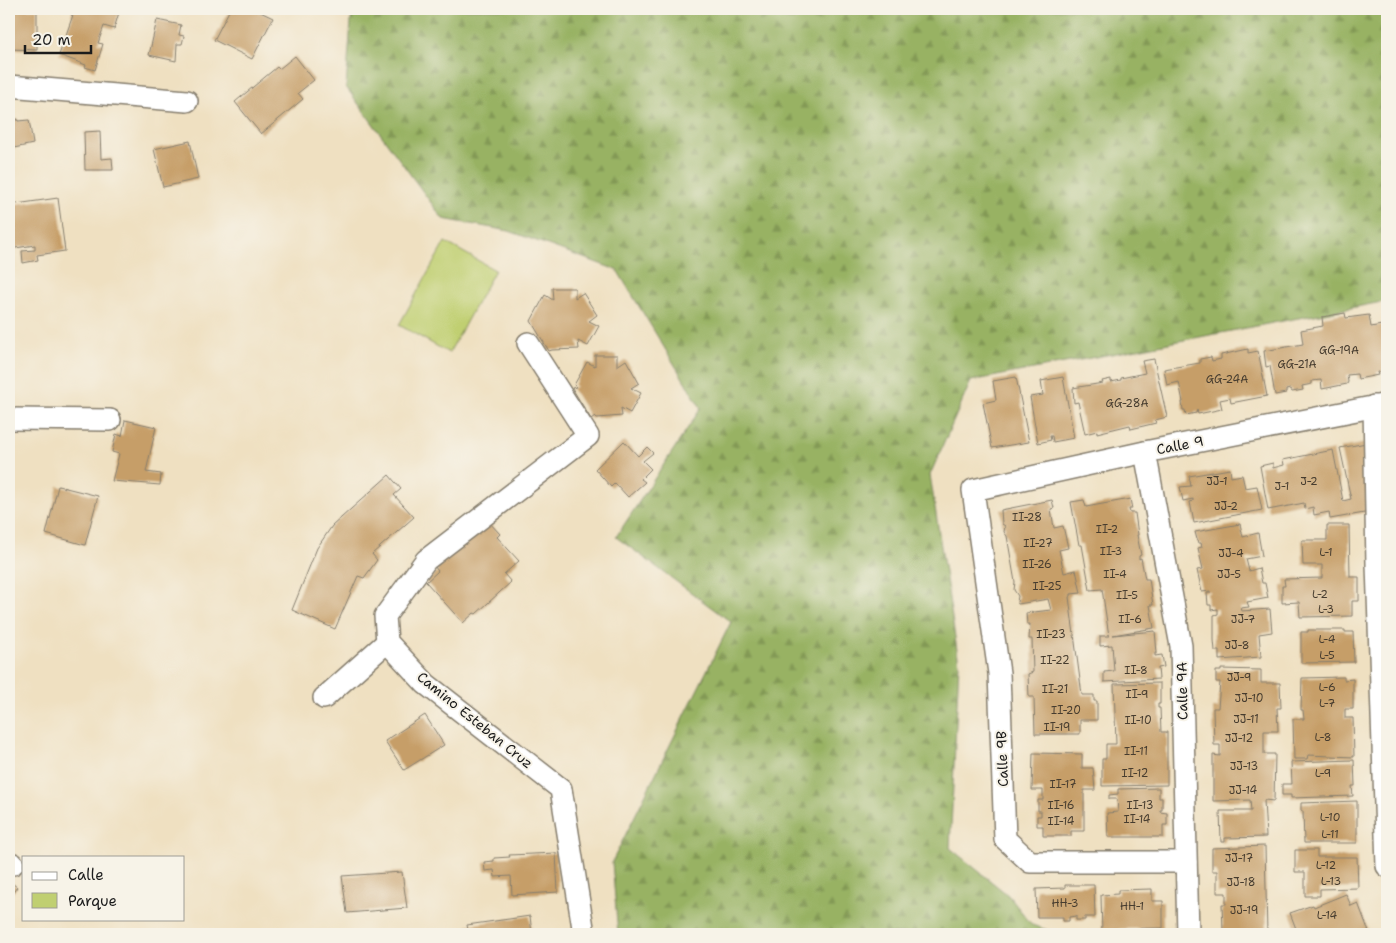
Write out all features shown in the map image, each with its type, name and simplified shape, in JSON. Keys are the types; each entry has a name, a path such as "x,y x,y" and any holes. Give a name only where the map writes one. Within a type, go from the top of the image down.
{"street":[{"path":"9,86 187,101"},
{"path":"324,698 387,642 385,616 426,560 588,436 528,343"},
{"path":"1381,405 1387,866"},
{"name":"Calle 9","path":"973,490 1145,452 1381,405"},
{"path":"9,419 110,420"},
{"name":"Calle 9A","path":"1145,452 1181,646 1188,934"},
{"name":"Calle 9B","path":"973,490 999,673 1005,839 1030,862 1186,862"},
{"name":"Camino Esteban Cruz","path":"387,642 426,684 561,789 584,934"}],"green space":[{"path":"352,9 1387,9 1387,301 971,381 930,475 959,663 950,848 1008,895 1032,925 1059,934 618,934 612,862 731,622 616,537 701,408 617,270 509,231 443,219 346,87"},
{"path":"445,242 495,270 449,353 399,325"}],"building":[{"path":"9,9 37,9 37,50 9,49"},
{"path":"73,9 120,9 114,29 104,26 98,43 103,44 95,70 59,55 73,15 71,15"},
{"path":"230,9 254,9 273,18 252,59 214,40"},
{"path":"157,20 181,25 179,35 184,36 182,44 177,44 176,61 149,55"},
{"path":"295,56 314,80 298,93 303,99 261,134 235,102 277,67 279,69"},
{"path":"18,119 18,121 29,120 33,144 9,149 9,121"},
{"path":"100,131 101,159 112,158 113,170 85,170 84,132"},
{"path":"190,141 198,179 163,187 154,149"},
{"path":"58,198 65,251 37,255 38,260 23,263 22,251 35,250 35,245 9,249 9,205"},
{"path":"552,288 575,288 575,298 583,293 597,315 589,321 599,326 588,346 578,341 579,349 549,351 531,321 545,295 553,300"},
{"path":"1345,313 1346,318 1369,315 1371,327 1387,324 1387,372 1377,372 1378,375 1358,379 1357,374 1347,375 1347,384 1322,389 1321,380 1312,381 1312,384 1302,386 1303,390 1292,392 1290,389 1286,390 1286,393 1275,395 1270,366 1266,367 1264,351 1303,344 1301,330 1323,326 1322,317"},
{"path":"1248,349 1248,353 1258,351 1267,396 1231,403 1230,398 1220,400 1222,409 1198,414 1197,410 1196,413 1186,415 1185,410 1183,410 1179,382 1167,385 1164,369 1200,363 1200,359 1211,357 1212,361 1221,359 1221,355"},
{"path":"595,355 617,355 617,366 626,360 639,383 631,388 641,393 630,413 621,408 622,416 597,418 595,416 591,419 572,388 576,387 574,385 587,362 595,366"},
{"path":"1154,359 1167,417 1155,420 1156,423 1131,429 1130,425 1085,434 1078,402 1074,403 1073,388 1103,383 1102,381 1111,379 1111,382 1121,380 1121,378 1145,373 1142,361"},
{"path":"1016,377 1029,442 992,448 983,403 996,400 993,381"},
{"path":"1063,377 1074,438 1053,442 1052,436 1050,436 1051,440 1038,443 1030,397 1043,395 1041,381"},
{"path":"125,420 156,427 146,472 161,474 160,485 112,481 119,454 112,452 116,434 122,436"},
{"path":"1387,439 1387,509 1330,519 1329,512 1314,515 1313,507 1305,509 1304,503 1268,510 1260,466 1273,463 1273,468 1284,465 1283,460 1333,450 1343,501 1351,499 1340,448"},
{"path":"624,441 638,456 647,447 653,453 643,461 651,469 641,479 645,482 628,497 615,483 611,487 595,469"},
{"path":"1230,469 1231,477 1242,475 1245,488 1257,486 1262,510 1194,523 1190,502 1193,499 1183,501 1180,487 1191,486 1189,476"},
{"path":"389,475 401,489 394,495 414,517 372,554 377,560 364,578 358,576 335,629 292,610 317,548 332,526"},
{"path":"58,486 98,496 85,545 46,534"},
{"path":"1130,499 1132,509 1129,509 1130,513 1135,513 1141,555 1139,559 1141,558 1145,579 1149,579 1153,605 1150,605 1154,628 1113,635 1155,631 1157,653 1155,653 1155,656 1162,655 1164,667 1158,668 1159,679 1104,682 1104,672 1114,671 1112,645 1100,646 1100,636 1109,636 1102,589 1090,590 1082,545 1079,545 1071,502 1084,500 1086,507"},
{"path":"1052,500 1054,508 1051,509 1054,528 1063,526 1068,548 1059,550 1064,573 1076,570 1081,593 1071,594 1069,597 1082,695 1094,695 1094,701 1097,701 1097,720 1080,720 1080,734 1035,734 1034,697 1029,697 1028,674 1033,672 1032,639 1029,639 1030,624 1027,624 1026,613 1051,610 1048,599 1018,604 1018,596 1014,590 1015,582 1007,536 1004,532 1005,526 1002,524 1001,510"},
{"path":"488,521 500,534 497,537 519,561 504,574 511,582 476,614 474,613 463,623 426,582 438,571 434,566"},
{"path":"1240,524 1243,537 1258,533 1262,556 1246,559 1249,571 1259,568 1268,598 1247,602 1249,607 1240,608 1241,611 1270,609 1272,632 1259,634 1261,657 1219,660 1219,651 1215,651 1214,640 1214,615 1218,614 1218,609 1211,610 1211,605 1208,605 1207,593 1210,593 1210,591 1202,592 1197,570 1203,569 1198,548 1202,547 1201,543 1198,543 1195,532"},
{"path":"1327,525 1349,525 1350,577 1359,577 1359,601 1352,601 1352,616 1300,617 1299,602 1282,603 1282,586 1285,586 1284,579 1322,578 1322,565 1303,565 1302,540 1327,540"},
{"path":"1308,630 1345,630 1345,632 1353,632 1354,662 1301,663 1301,632 1308,632"},
{"path":"1221,669 1261,670 1261,683 1280,683 1281,708 1277,708 1278,731 1264,731 1264,754 1275,754 1274,801 1264,800 1266,837 1225,838 1225,842 1221,842 1220,811 1251,811 1250,800 1213,801 1213,755 1220,756 1220,745 1214,745 1213,708 1218,708 1220,682 1216,682 1216,671 1221,671"},
{"path":"1344,677 1344,680 1353,679 1353,709 1345,709 1345,718 1353,718 1354,757 1308,755 1307,759 1294,759 1293,719 1304,719 1303,710 1301,710 1302,678"},
{"path":"1160,683 1160,704 1158,704 1158,708 1160,708 1161,732 1167,732 1167,785 1102,786 1102,759 1106,759 1106,744 1116,744 1114,684"},
{"path":"425,715 444,745 404,770 385,741"},
{"path":"1033,753 1082,754 1082,768 1093,768 1095,790 1084,790 1084,831 1071,831 1071,836 1043,836 1043,826 1037,826 1037,816 1041,816 1041,811 1038,811 1038,800 1043,800 1043,790 1032,790"},
{"path":"1354,760 1355,786 1352,786 1353,796 1291,798 1291,795 1282,795 1282,784 1292,784 1291,762"},
{"path":"1159,788 1159,798 1162,798 1162,810 1160,812 1167,813 1167,825 1163,825 1163,837 1108,837 1107,813 1118,812 1117,799 1109,799 1109,795 1118,794 1118,789"},
{"path":"1357,801 1357,843 1304,843 1301,803"},
{"path":"1265,846 1267,934 1226,934 1226,930 1223,930 1222,904 1226,904 1226,893 1217,893 1217,871 1212,871 1212,848"},
{"path":"1295,850 1317,850 1317,857 1357,857 1358,888 1320,889 1320,896 1305,896 1305,872 1295,872"},
{"path":"556,853 558,892 512,895 511,876 495,877 494,870 485,871 484,862 494,861 494,858 510,857 509,855"},
{"path":"402,872 407,908 347,913 342,876"},
{"path":"9,881 17,887 9,898"},
{"path":"1065,885 1094,885 1095,917 1085,917 1085,920 1076,920 1076,916 1069,917 1069,921 1063,921 1063,917 1037,917 1036,889 1065,888"},
{"path":"1152,889 1152,901 1163,901 1163,928 1119,929 1119,934 1102,934 1101,895 1118,894 1118,890"},
{"path":"1346,894 1351,906 1358,903 1369,932 1365,934 1313,934 1311,930 1298,934 1290,913 1313,905 1314,907"},
{"path":"530,916 532,934 469,934 467,925"}]}
